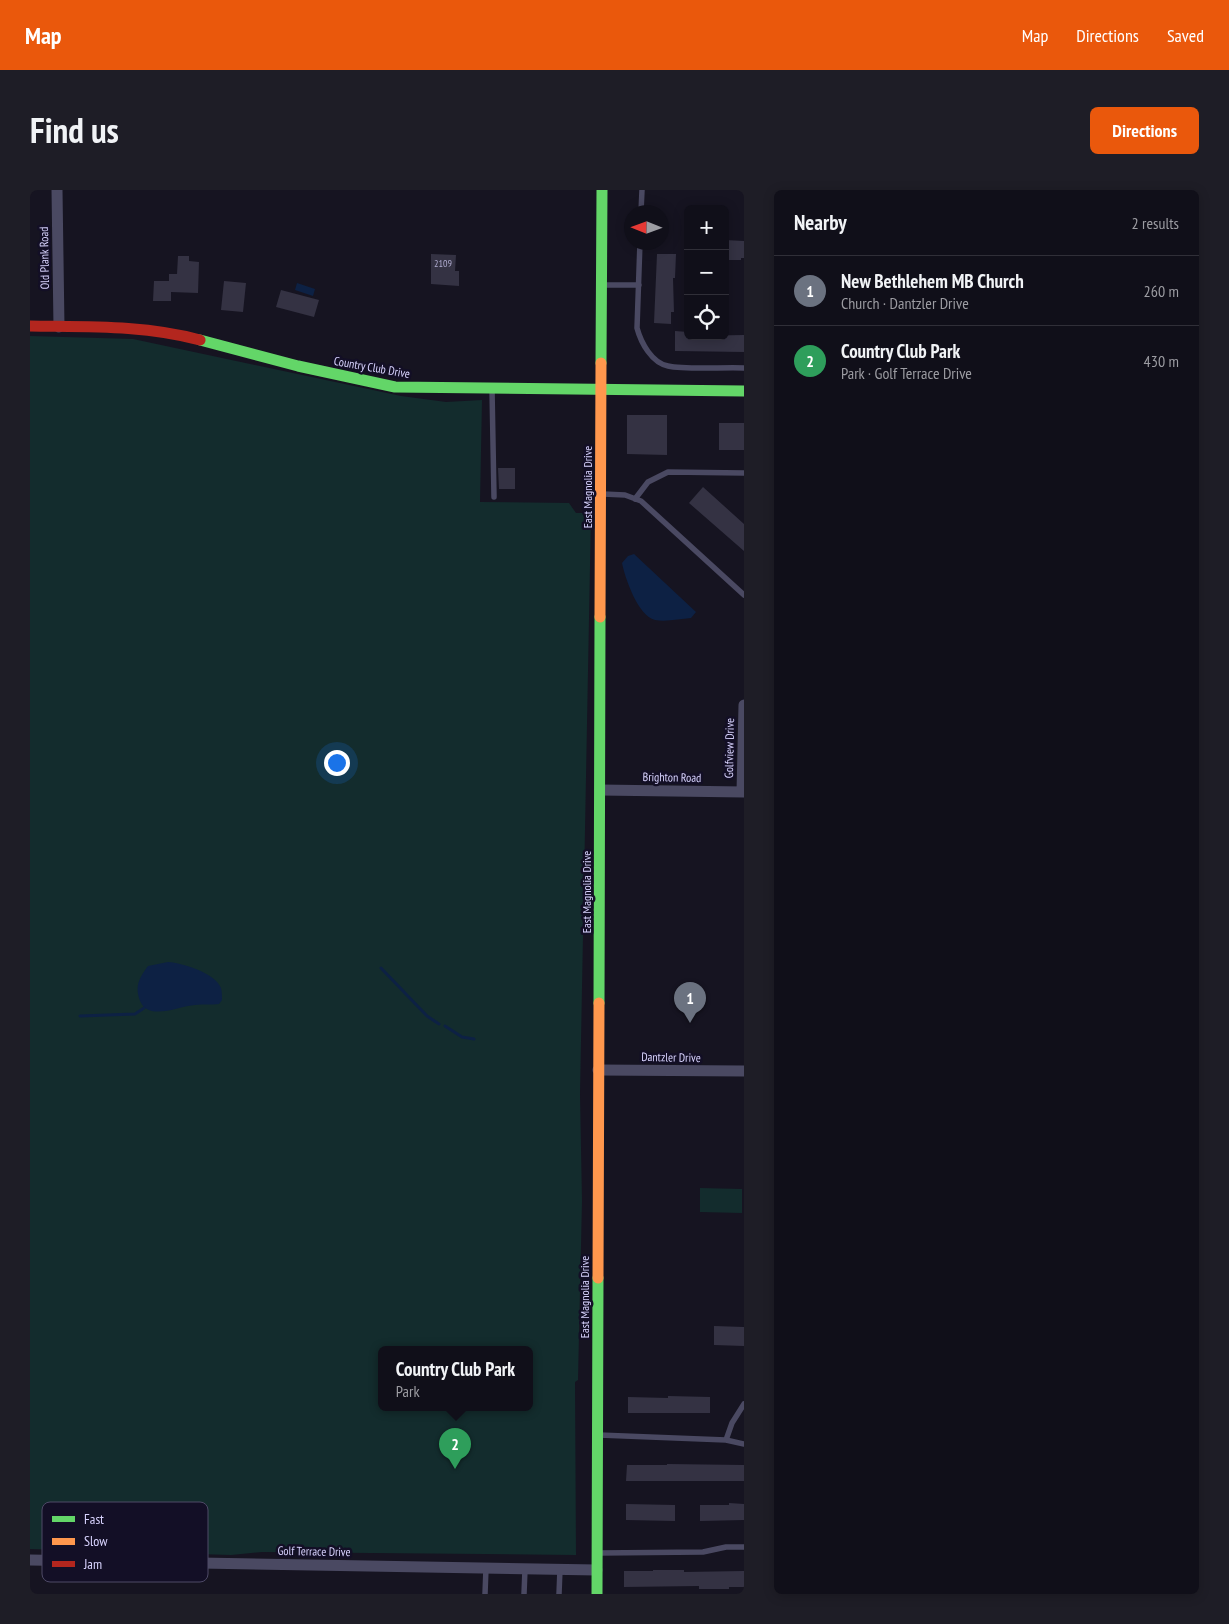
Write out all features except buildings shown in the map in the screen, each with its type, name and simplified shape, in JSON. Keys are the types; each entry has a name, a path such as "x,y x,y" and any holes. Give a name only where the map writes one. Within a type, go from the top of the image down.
{"main road":[{"name":"East Magnolia Drive","path":"597,1594 602,190"},
{"name":"Country Club Drive","path":"30,326 132,328 173,333 298,366 395,386 492,389 744,391"}],"street":[{"name":"Old Plank Road","path":"57,190 59,327"},
{"name":"Golfview Drive","path":"743,792 744,705"},
{"name":"Brighton Road","path":"600,790 743,792"},
{"name":"Dantzler Drive","path":"598,1070 744,1072"},
{"name":"Golf Terrace Drive","path":"208,1563 597,1570"}],"lane":[{"path":"641,205 642,190"},
{"path":"640,250 638,328 640,342 654,358 668,366 744,368"},
{"path":"602,285 639,285"},
{"path":"492,389 494,497"},
{"path":"635,499 648,482 668,472 744,473"},
{"path":"601,494 625,496 641,501 744,596"},
{"path":"726,1440 732,1423 744,1404"},
{"path":"597,1435 726,1440 744,1444"},
{"path":"597,1552 703,1552 726,1547 744,1548"},
{"path":"485,1594 486,1568"},
{"path":"524,1594 525,1569"},
{"path":"559,1594 560,1570"}],"green space":[{"path":"30,336 133,339 401,396 446,402 482,400 480,502 569,503 576,513 591,513 580,1094 582,1201 578,1380 575,1382 576,1555 262,1552 231,1555 208,1554 208,1502 42,1502 42,1549 30,1549"},
{"path":"700,1188 742,1189 742,1213 700,1212"}],"water":[{"path":"297,283 315,289 313,296 295,290"},
{"path":"634,554 696,612 691,618 668,621 655,620 643,612 629,587 622,563 628,556"},
{"path":"168,962 182,964 206,973 221,988 222,1000 219,1004 195,1005 163,1011 148,1010 143,1006 139,998 139,981 148,966"}],"waterway":[{"path":"381,968 427,1016 439,1024"},
{"path":"80,1016 135,1014 144,1008"},
{"path":"445,1026 462,1037 474,1039"}],"traffic: fast":[{"path":"601,363 602,190"},
{"path":"200,340 298,366 395,387 744,391"},
{"path":"599,1003 600,617"},
{"path":"597,1594 598,1278"}],"traffic: slow":[{"path":"600,617 601,363"},
{"path":"598,1278 599,1003"}],"traffic: jam":[{"path":"30,326 137,329 200,340"}],"place":[{"name":"New Bethlehem MB Church","path":"690,1023"},
{"name":"Country Club Park","path":"455,1469"}]}
